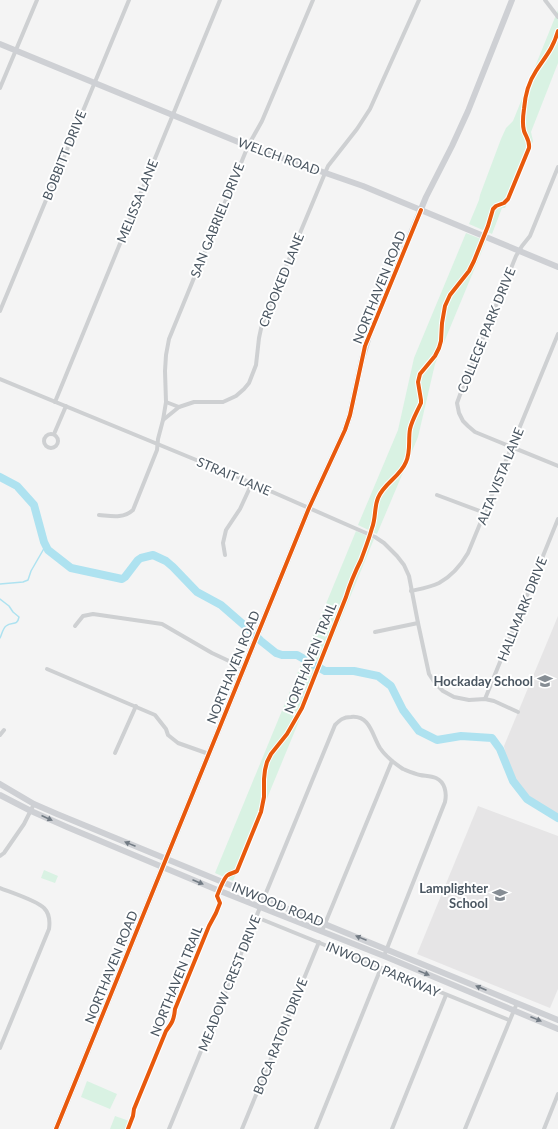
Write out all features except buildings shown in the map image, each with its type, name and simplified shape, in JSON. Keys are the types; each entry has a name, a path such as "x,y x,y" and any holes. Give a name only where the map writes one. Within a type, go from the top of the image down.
{"street":[{"path":"0,88 37,0"},
{"name":"BOBBITT DRIVE","path":"0,311 129,0"},
{"name":"MELISSA LANE","path":"55,402 220,0"},
{"name":"SAN GABRIEL DRIVE","path":"163,420 166,402 164,371 169,339 248,146 262,121 313,0"},
{"name":"CROOKED LANE","path":"163,420 179,407 194,402 222,402 236,396 249,383 256,365 262,324 328,166 357,129 370,109 419,0"},
{"name":"NORTHAVEN ROAD","path":"56,1129 251,649 310,508 345,430 351,410 365,346 421,210 468,111 512,0"},
{"path":"545,0 558,17"},
{"name":"WELCH ROAD","path":"0,44 248,146 363,186 558,267"},
{"name":"COLLEGE PARK DRIVE","path":"558,167 530,236 519,250 460,392 457,403 463,422 475,432 558,466"},
{"name":"ALTA VISTA LANE","path":"411,591 439,583 461,564 468,553 558,334"},
{"name":"STRAIT LANE","path":"0,379 252,483 375,537 384,543 397,556 404,565 409,576 429,674 434,683 443,691 454,697 469,700 485,699 494,701 518,712"},
{"path":"166,402 179,407"},
{"path":"54,434 66,406"},
{"path":"99,515 118,517 133,510 158,450 158,439 163,420"},
{"path":"225,555 223,543 226,530 240,509 252,483"},
{"path":"437,495 485,513"},
{"name":"HALLMARK DRIVE","path":"485,699 558,520"},
{"path":"75,626 83,616 93,614 162,624 212,653 244,668"},
{"path":"375,632 418,623"},
{"path":"48,669 155,715 166,729 168,735 178,743 209,754"},
{"path":"115,753 136,706"},
{"name":"MEADOW CREST DRIVE","path":"169,1129 335,725 341,719 346,717 355,716 361,718 370,728 381,749 392,761"},
{"path":"0,735 4,730"},
{"path":"322,931 392,761 404,769 420,775 435,777 440,781 445,790 445,802 384,956"},
{"name":"INWOOD ROAD","path":"0,784 34,804 57,814 558,1020"},
{"name":"INWOOD ROAD","path":"0,795 31,811 162,867 438,978 558,1029"},
{"path":"0,856 4,853 24,824 34,804"},
{"path":"0,888 45,908 49,916 49,925 0,1048"},
{"name":"INWOOD PARKWAY","path":"256,917 509,1020"},
{"name":"BOCA RATON DRIVE","path":"242,1129 319,942"},
{"path":"316,1129 381,968"},
{"path":"438,978 440,971"},
{"path":"392,1129 446,995"},
{"path":"465,1129 517,1003"},
{"path":"544,1129 558,1094"}],"shaded area":[{"name":"Hockaday School","path":"558,616 558,817 535,805 524,796 514,781 508,767 504,746"},
{"name":"Lamplighter School","path":"478,806 558,836 558,989 550,1008 417,954"}],"green space":[{"path":"558,10 558,63 531,132 533,141 508,202 505,208 502,208 492,234 469,224 501,139 506,128 513,121"},
{"path":"466,233 486,241 435,364 418,437 377,534 358,525 398,430 414,358"},
{"path":"356,531 374,539 233,881 215,873"},
{"path":"44,870 58,876 55,883 41,878"},
{"path":"87,1081 117,1094 110,1109 81,1097"},
{"path":"115,1116 132,1122 129,1129 110,1129"}],"waterway":[{"path":"0,477 17,486 34,505 44,542 48,550 71,568 122,579 141,558 153,555 166,561 197,592 221,605 276,653 282,655 297,655 325,671 354,671 378,676 391,686 403,710 419,731 437,740 461,736 492,738 500,749 513,781 527,799 558,818"},
{"path":"0,584 23,582 28,580 31,571 46,545"},
{"path":"0,599 19,617 16,623 5,627 0,638"}],"cycle path":[{"name":"NORTHAVEN TRAIL","path":"128,1129 134,1109 166,1031 170,1026 175,1009 209,926 220,903 217,896 220,888 226,876 237,871 261,812 267,762 271,754 287,734 302,708 367,544 378,498 384,488 400,472 406,462 410,429 421,403 418,382 420,374 435,356 439,348 445,306 450,295 469,271 474,261 493,209 508,199 529,148 523,123 526,94 531,80 551,48 558,31"},
{"path":"56,1129 309,508 345,430 350,415 365,346 421,210"}],"place":[{"name":"Hockaday School","path":"545,681"},
{"name":"Lamplighter School","path":"500,895"}]}
